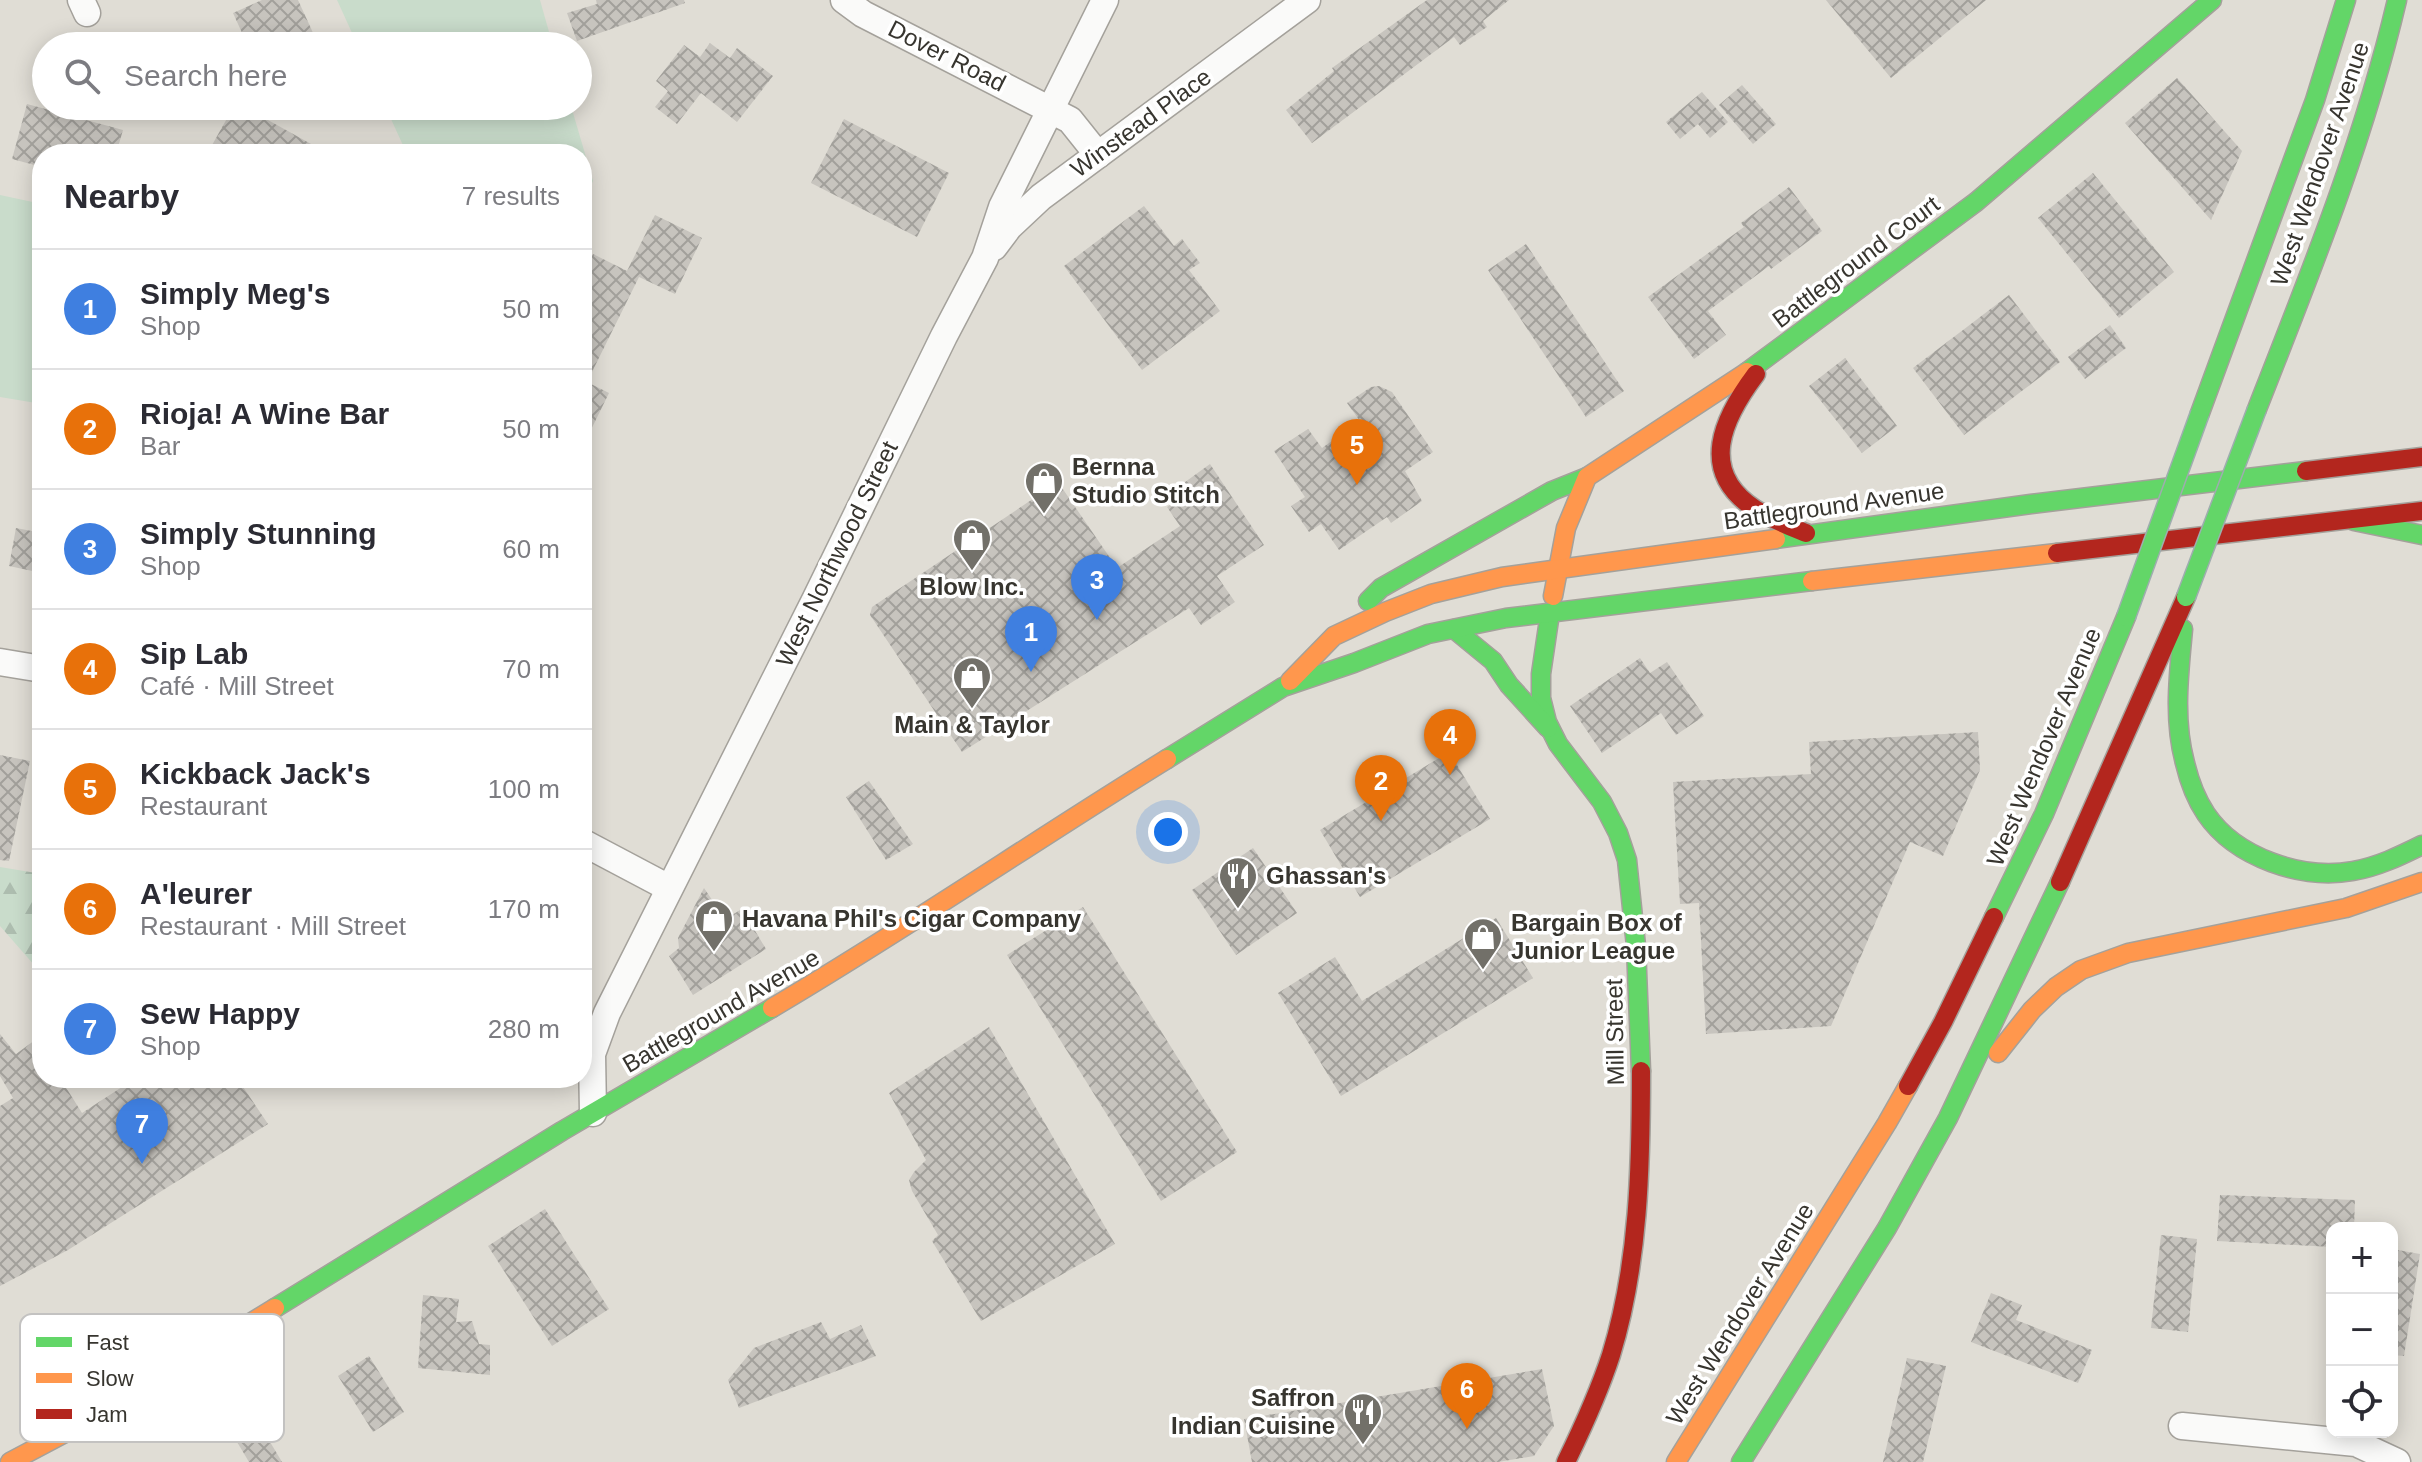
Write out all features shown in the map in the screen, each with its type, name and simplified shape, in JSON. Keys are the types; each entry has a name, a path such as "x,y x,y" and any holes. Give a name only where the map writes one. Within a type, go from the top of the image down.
{"main road":[{"name":"Battleground Court","path":"1334,636 1381,588 1552,491 1587,477 1766,360 1976,202 2212,0"},
{"name":"West Wendover Avenue","path":"1676,1462 1887,1123 1943,1022 2044,814 2126,617 2315,100 2346,0"},
{"name":"West Wendover Avenue","path":"1741,1462 1887,1228 1948,1118 2054,896 2186,597 2352,160 2379,75 2396,2"},
{"path":"2315,100 2319,26"},
{"path":"1766,360 1725,419 1720,441 1721,464 1728,482 1740,498 1761,513 1806,533"},
{"name":"Battleground Avenue","path":"1283,687 1334,636 1431,594 1502,577 1806,533 2422,457"},
{"path":"1557,569 1566,528 1587,477"},
{"name":"Battleground Avenue","path":"266,1314 593,1113 912,924 1059,826 1283,687 1428,634 1506,618 2422,511"},
{"path":"2354,521 2422,535"},
{"name":"Mill Street","path":"1557,569 1541,678 1542,707 1548,728 1600,799 1626,857 1636,936 1641,1149 1635,1243 1626,1295 1598,1394 1566,1462"},
{"path":"2186,597 2177,706 2181,747 2190,782 2207,816 2233,842 2256,856 2311,873 2351,872 2387,862 2422,845"},
{"path":"1454,629 1493,661 1509,685 1548,728"},
{"path":"1948,1118 2032,1010 2056,987 2081,970 2128,953 2346,908 2422,882"},
{"name":"Battleground Avenue","path":"10,1462 47,1442"}],"street":[{"name":"Dover Road","path":"844,0 863,14 1052,109 1070,120 1098,155"},
{"name":"West Northwood Street","path":"593,1113 592,1054 607,1013 985,258 1002,207 1105,0"},
{"name":"Winstead Place","path":"985,258 1009,227 1041,197 1307,0"},
{"path":"0,662 32,667"},
{"path":"592,847 669,888"},
{"path":"2182,1426 2356,1443 2397,1462"}],"green space":[{"path":"337,0 540,0 549,32 352,32"},
{"path":"391,120 575,120 582,144 402,144"},
{"path":"0,195 32,202 32,402 0,397"},
{"path":"0,867 32,872 32,963 0,926"}],"building":[{"path":"262,0 298,0 313,32 242,32 233,13"},
{"path":"596,0 684,0 685,3 592,36 592,32 574,32 567,13 597,4"},
{"path":"1427,0 1509,0 1483,21 1487,27 1460,45 1454,37 1312,143 1286,110 1334,71 1332,68"},
{"path":"1826,0 1986,0 1891,78"},
{"path":"710,43 730,58 737,48 773,76 737,122 701,93 677,124 655,107 668,91 656,81 684,45 700,57"},
{"path":"2177,78 2242,151 2211,220 2125,123"},
{"path":"1742,85 1776,124 1753,144 1719,105"},
{"path":"1702,92 1728,122 1710,138 1698,124 1680,139 1666,122"},
{"path":"27,104 32,105 32,120 86,120 123,130 119,144 32,144 32,164 12,159"},
{"path":"844,119 949,173 917,237 811,183"},
{"path":"226,120 268,120 311,144 213,144"},
{"path":"2093,173 2174,272 2119,318 2038,218"},
{"path":"1789,187 1822,231 1708,311 1726,335 1694,359 1648,297 1744,227 1741,223"},
{"path":"1144,206 1174,246 1182,239 1200,263 1189,270 1220,311 1142,370 1064,266"},
{"path":"655,215 702,238 675,294 639,277 592,372 592,256 627,271"},
{"path":"1526,244 1624,391 1586,417 1488,270"},
{"path":"2009,295 2060,362 1964,435 1913,368"},
{"path":"2110,325 2126,348 2085,379 2068,357"},
{"path":"1845,358 1897,426 1862,453 1809,386"},
{"path":"592,384 609,393 592,428"},
{"path":"1379,386 1392,392 1433,452 1405,471 1422,501 1391,523 1387,517 1339,550 1321,524 1309,532 1291,506 1305,497 1274,451 1308,429 1322,448 1360,421 1347,403 1371,387"},
{"path":"1210,464 1264,545 1217,576 1235,602 1201,625 1189,608 962,752 870,615 872,607 1058,482 1117,568 1180,526 1167,507 1187,493 1181,485"},
{"path":"16,528 32,531 32,571 9,566"},
{"path":"1640,658 1650,673 1667,662 1704,716 1676,735 1661,713 1602,753 1570,706"},
{"path":"1978,732 1980,770 1943,856 1910,842 1831,1026 1706,1034 1699,903 1680,904 1673,782 1811,774 1809,742"},
{"path":"1449,752 1490,819 1360,897 1320,830"},
{"path":"0,755 30,761 9,861 0,860"},
{"path":"869,781 913,844 886,860 846,797"},
{"path":"1253,848 1297,913 1236,955 1192,890"},
{"path":"704,888 725,919 742,909 766,949 693,995 669,956 679,948 678,938"},
{"path":"1083,907 1237,1152 1161,1201 1007,955"},
{"path":"1496,918 1533,978 1341,1096 1278,993 1335,957 1362,1001"},
{"path":"989,1027 1115,1244 981,1321 932,1241 938,1235 912,1191 909,1180 926,1160 889,1093"},
{"path":"0,1034 16,1054 32,1042 32,1088 66,1088 82,1113 120,1088 244,1088 268,1124 68,1250 0,1286 0,1106 13,1098 0,1076"},
{"path":"2220,1195 2355,1200 2354,1222 2326,1222 2326,1247 2217,1241"},
{"path":"545,1209 609,1309 552,1346 488,1246"},
{"path":"2161,1235 2197,1239 2188,1332 2151,1328"},
{"path":"2398,1250 2420,1254 2404,1356 2398,1356"},
{"path":"1991,1293 2022,1305 2016,1320 2092,1350 2078,1383 1971,1342"},
{"path":"423,1295 459,1299 456,1322 472,1321 479,1344 490,1345 490,1375 418,1368"},
{"path":"821,1322 830,1339 861,1325 876,1356 739,1408 728,1380 754,1348"},
{"path":"369,1356 404,1412 373,1432 338,1376"},
{"path":"1907,1358 1946,1366 1923,1462 1883,1462"},
{"path":"1542,1369 1554,1426 1534,1456 1498,1462 1252,1462 1244,1419"},
{"path":"237,1442 270,1442 282,1462 249,1462"}],"traffic: fast":[{"path":"1747,372 1976,202 2212,0"},
{"path":"2200,413 2315,100 2346,0"},
{"path":"2257,409 2352,156 2397,0"},
{"path":"2186,597 2257,409"},
{"path":"2126,617 2200,413"},
{"path":"1776,539 2306,471"},
{"path":"1368,601 1381,588 1552,491 1587,477"},
{"path":"2354,521 2422,535"},
{"path":"1167,759 1283,687 1428,634 1506,618 1812,581"},
{"path":"1550,613 1541,674 1541,698 1547,722 1558,744 1602,802 1618,833 1627,860 1636,946 1641,1071"},
{"path":"1994,917 2044,814 2126,617"},
{"path":"1454,629 1493,661 1509,685 1548,728"},
{"path":"2183,629 2178,696 2181,746 2196,796 2206,814 2234,843 2252,854 2292,869 2333,873 2388,861 2422,845"},
{"path":"1741,1462 1887,1228 1948,1118 2060,882"},
{"path":"275,1308 562,1131 772,1008"}],"traffic: slow":[{"path":"1553,596 1566,528 1587,477 1747,372"},
{"path":"1290,681 1334,636 1431,594 1502,577 1776,539"},
{"path":"1812,581 2057,553"},
{"path":"772,1008 1167,759"},
{"path":"1998,1053 2032,1010 2056,987 2081,970 2128,953 2346,908 2422,882"},
{"path":"1676,1462 1908,1086"},
{"path":"265,1314 275,1308"},
{"path":"10,1462 48,1442"}],"traffic: jam":[{"path":"1756,374 1726,426 1721,444 1721,461 1726,478 1737,494 1755,509 1806,533"},
{"path":"2306,471 2422,457"},
{"path":"2057,553 2422,511"},
{"path":"2060,882 2186,597"},
{"path":"1908,1086 1994,917"},
{"path":"1566,1462 1611,1355 1628,1286 1639,1179 1641,1071"}],"place":[{"name":"Kickback Jack's","path":"1357,485"},
{"name":"Bernna Studio Stitch","path":"1044,515"},
{"name":"Blow Inc.","path":"972,572"},
{"name":"Simply Stunning","path":"1097,620"},
{"name":"Simply Meg's","path":"1031,672"},
{"name":"Main & Taylor","path":"972,710"},
{"name":"Sip Lab","path":"1450,775"},
{"name":"Rioja! A Wine Bar","path":"1381,821"},
{"name":"Ghassan's","path":"1238,910"},
{"name":"Havana Phil's Cigar Company","path":"714,953"},
{"name":"Bargain Box of Junior League","path":"1483,971"},
{"name":"Sew Happy","path":"142,1164"},
{"name":"A'leurer","path":"1467,1429"},
{"name":"Saffron Indian Cuisine","path":"1363,1446"}]}
